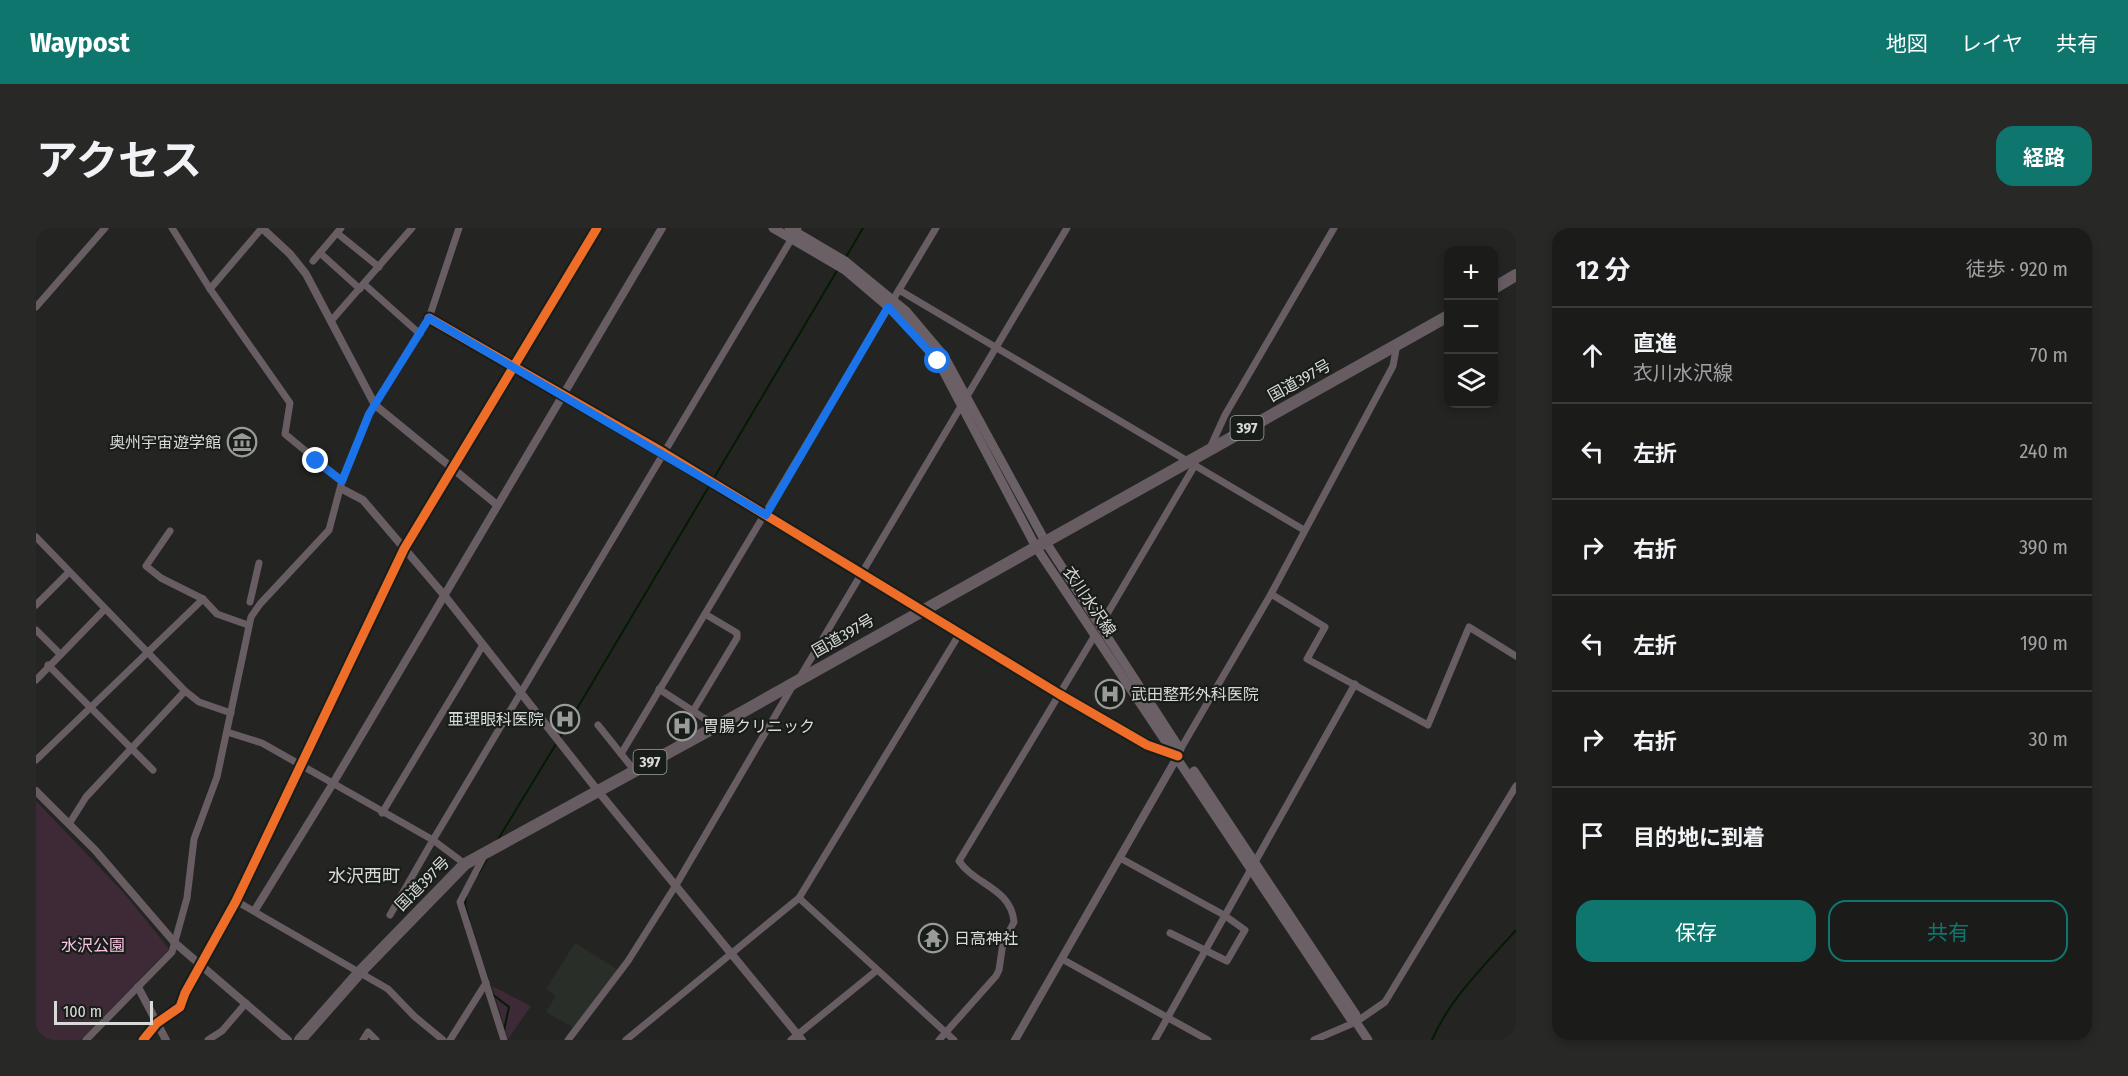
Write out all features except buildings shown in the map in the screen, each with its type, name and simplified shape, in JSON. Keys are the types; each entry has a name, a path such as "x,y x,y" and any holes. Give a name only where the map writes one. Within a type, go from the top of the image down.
{"highway":[{"path":"1498,285 1516,274"},
{"name":"国道397号","path":"300,1040 360,972 465,864 716,726 920,610 1191,463 1209,449 1444,319"}],"main road":[{"name":"衣川水沢線","path":"773,228 794,232 845,261 890,304 906,310 944,356 1040,544 1095,635 1179,753"},
{"name":"衣川水沢線","path":"1040,544 1100,626 1251,866 1366,1039"}],"street":[{"path":"36,307 105,228"},
{"path":"172,228 210,289 290,403 285,434 342,485 363,500 444,595 598,791 732,954 796,1038 876,971"},
{"path":"210,289 262,228 299,264 375,405 496,504"},
{"path":"331,321 412,228"},
{"path":"86,1040 172,951 187,898 194,839 217,777 248,625 260,604 329,530 342,485 375,405 429,318 459,228"},
{"path":"143,1040 157,1023 180,1007 184,993 202,965 236,901 404,549 453,471 597,228"},
{"path":"255,910 332,785 496,504 662,228"},
{"path":"621,754 936,228"},
{"path":"568,1040 628,961 676,885 796,681 862,576 964,399 1067,228"},
{"path":"1209,449 1225,415 1334,228"},
{"path":"313,261 339,230 379,267"},
{"path":"390,915 794,232"},
{"path":"320,253 420,334"},
{"path":"899,290 1304,530"},
{"path":"429,318 562,397 664,453 862,576 1059,694 1147,745 1179,753"},
{"path":"1015,1040 1271,594 1393,366 1397,344"},
{"path":"1100,626 1191,463"},
{"path":"170,531 146,566 161,578 203,599 217,614 248,625"},
{"path":"36,537 185,691 199,702 231,713"},
{"path":"250,602 259,562"},
{"path":"36,605 69,572"},
{"path":"1271,594 1325,627 1307,659 1428,724 1469,627 1516,656"},
{"path":"36,760 203,599"},
{"path":"36,680 48,665 105,609"},
{"path":"693,711 737,638 737,633 705,614"},
{"path":"36,630 60,654"},
{"path":"627,1040 799,898 960,633"},
{"path":"939,1040 996,976 1003,943 1014,922 1010,906 1002,895 959,861 1095,635"},
{"path":"382,813 483,645"},
{"path":"48,665 153,770"},
{"path":"1155,1040 1355,684"},
{"path":"659,689 716,726"},
{"path":"69,824 86,797 185,691"},
{"path":"598,724 634,770"},
{"path":"227,732 262,743 332,785 433,840 465,864"},
{"path":"1314,1040 1356,1022 1385,1002 1516,786"},
{"path":"36,791 69,824 175,943 288,1040"},
{"path":"485,853 460,902 503,1039"},
{"path":"1120,858 1224,915 1245,930 1227,961 1170,933"},
{"path":"799,898 876,971 954,1040"},
{"path":"236,901 388,989 414,1016 443,1040"},
{"path":"1062,960 1208,1040"},
{"path":"450,1040 486,983"},
{"path":"138,987 166,1040"},
{"path":"208,1040 222,1031 246,1003"},
{"path":"363,1040 368,1032 376,1040"}],"shaded area":[{"path":"575,943 618,970 574,1028 546,1012 556,996 546,989"}],"green space":[{"name":"水沢公園","path":"36,801 124,893 169,949 81,1040 36,1040"},
{"path":"492,986 531,1006 508,1039"}],"waterway":[{"path":"846,257 863,228"},
{"path":"559,739 838,269"},
{"path":"497,841 556,744"},
{"path":"479,873 488,857"},
{"path":"466,896 465,905 469,920"},
{"path":"1432,1040 1448,1010 1516,930"},
{"path":"492,994 509,1007 504,1030"}],"cycle path":[{"path":"143,1040 157,1023 180,1007 185,993 236,901 404,549 597,228"},
{"path":"429,318 664,453 1059,694 1147,745 1178,756"}],"place":[{"name":"奥州宇宙遊学館","path":"242,442"},
{"name":"武田整形外科医院","path":"1110,694"},
{"name":"亜理眼科医院","path":"565,719"},
{"name":"胃腸クリニック","path":"682,726"},
{"name":"日高神社","path":"933,938"}],"district":[{"name":"水沢西町","path":"364,876"}],"route":[{"path":"316,461 342,481 369,414 429,318 512,368 664,453 766,515 888,307 899,316 938,361"}]}
